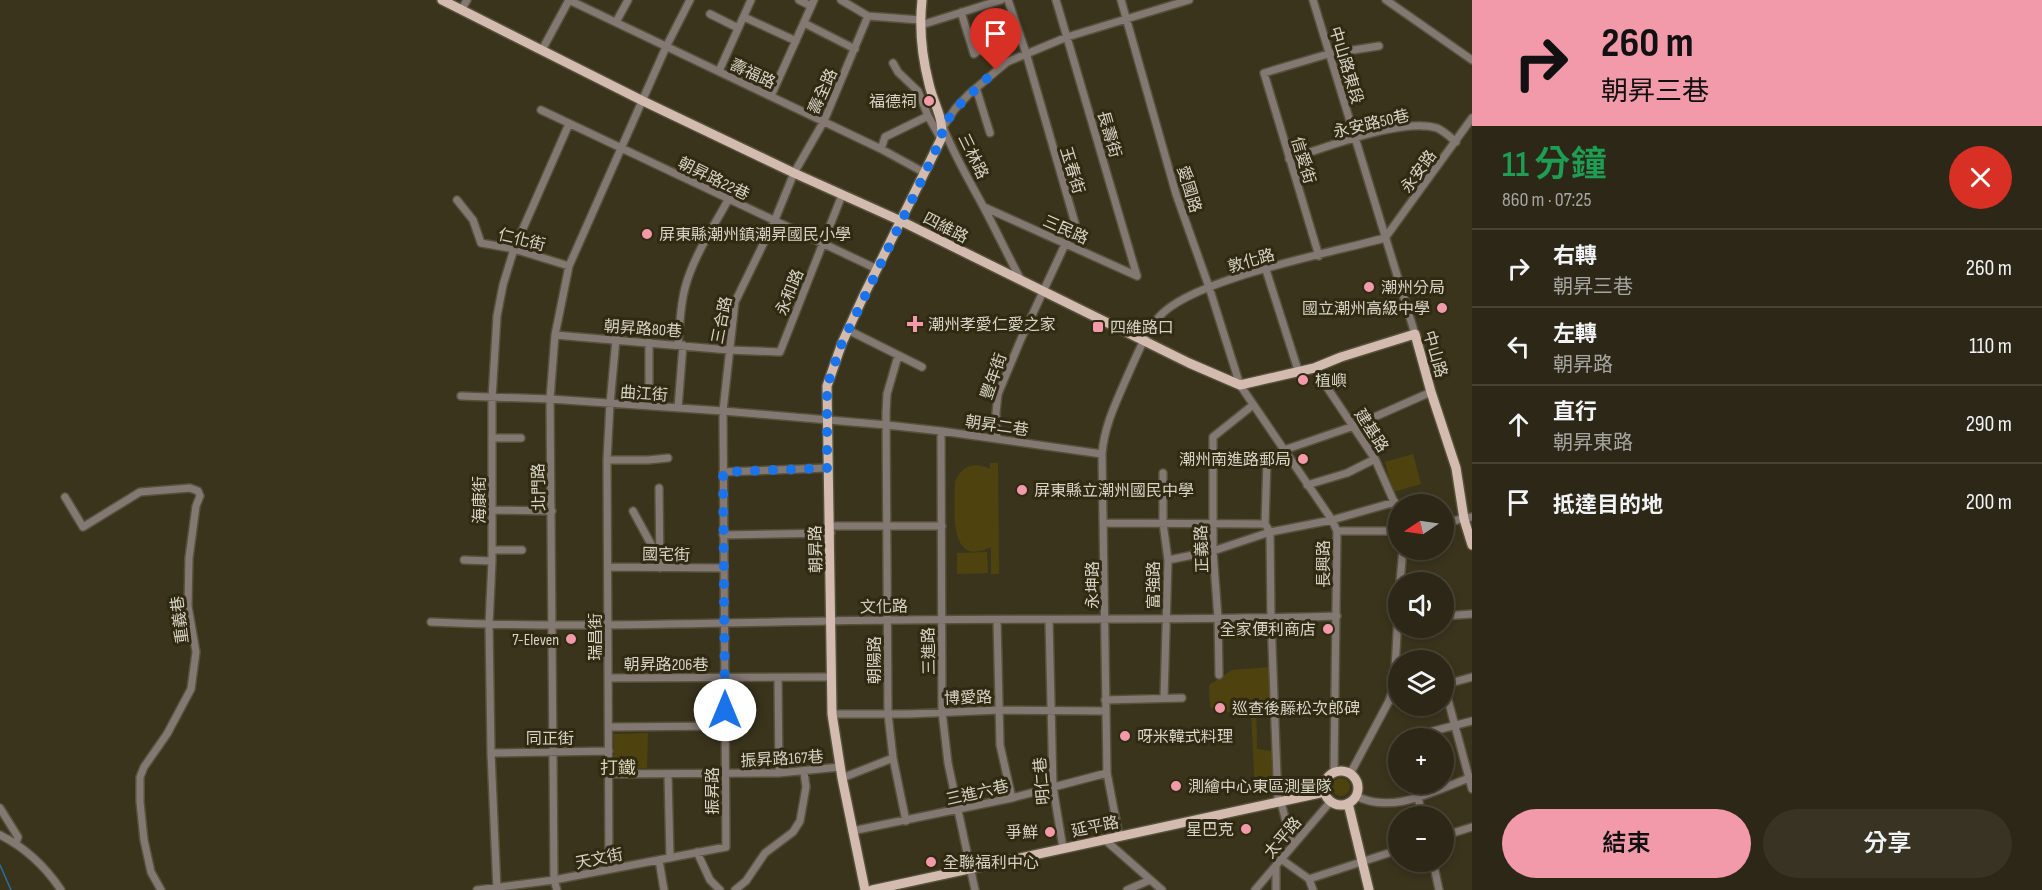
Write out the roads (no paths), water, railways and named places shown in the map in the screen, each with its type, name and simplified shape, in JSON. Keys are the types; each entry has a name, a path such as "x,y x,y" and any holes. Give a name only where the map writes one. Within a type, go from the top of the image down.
{"main road":[{"name":"四維路","path":"442,0 643,101 901,221 1144,342 1240,384"},
{"name":"三林路","path":"922,0 920,23 929,85 943,127"},
{"name":"朝昇路","path":"866,890 852,831 832,714 831,530 827,468 827,386 848,330 941,139 943,127"},
{"path":"1240,384 1314,368 1341,357 1415,334"},
{"name":"中山路","path":"1415,334 1456,468 1472,545"},
{"path":"1334,772 1350,774 1356,782 1356,796 1348,803 1338,804 1331,801 1325,792 1327,779 1334,772"},
{"name":"延平路","path":"872,890 1325,792"},
{"path":"1348,803 1369,890"}],"street":[{"path":"462,9 467,0"},
{"path":"543,50 569,0"},
{"name":"壽福路","path":"569,0 881,148 925,173"},
{"path":"616,22 628,0"},
{"name":"北門路","path":"556,890 554,880 550,399 555,335 570,266 666,47 690,0"},
{"path":"719,71 751,0"},
{"path":"771,96 813,3 799,0"},
{"path":"841,0 868,16 920,23 1001,0"},
{"name":"玉春街","path":"1008,0 1026,53 1075,223 1044,292"},
{"name":"長壽街","path":"1056,0 1137,276"},
{"name":"愛國路","path":"1121,0 1176,194 1240,384"},
{"path":"943,127 955,109 996,70 1026,53 1067,37 1189,0"},
{"name":"中山路東段","path":"1313,0 1355,138"},
{"path":"1386,0 1472,60"},
{"path":"962,12 974,54 997,36"},
{"path":"710,14 738,28"},
{"name":"壽全路","path":"794,173 824,121 868,16"},
{"path":"744,17 796,41"},
{"path":"804,23 855,49"},
{"path":"1328,54 1378,46"},
{"name":"信愛街","path":"1318,256 1264,73 1328,54"},
{"path":"893,63 898,72 918,91 941,139"},
{"path":"918,91 929,85"},
{"path":"976,88 990,133"},
{"name":"朝昇路22巷","path":"541,110 877,269"},
{"path":"881,148 885,137 928,116"},
{"name":"永安路","path":"1385,238 1472,118"},
{"name":"海康街","path":"497,888 491,753 489,625 492,561 492,398 497,316 513,249 569,123"},
{"name":"永安路50巷","path":"1289,159 1355,138 1421,126 1439,129 1456,142"},
{"name":"三林路","path":"943,127 963,172 984,207 1022,281"},
{"name":"中山路","path":"1355,138 1415,334"},
{"name":"三合路","path":"723,411 735,302 774,222 794,173"},
{"name":"永和路","path":"729,350 780,352 842,195"},
{"name":"仁化街","path":"457,200 473,220 481,243 513,249 570,266"},
{"path":"678,408 682,308 688,279 698,254 728,200"},
{"name":"三民路","path":"984,207 1137,276"},
{"name":"敦化路","path":"1144,342 1160,316 1187,296 1266,270 1385,238"},
{"path":"1266,270 1298,370"},
{"name":"豐年街","path":"997,439 998,394 1044,292"},
{"path":"848,330 922,367"},
{"name":"朝昇路80巷","path":"555,335 729,350"},
{"name":"瑞昌街","path":"609,869 608,460 616,339"},
{"path":"649,342 649,406"},
{"name":"永坤路","path":"1119,836 1107,773 1105,523 1102,454 1107,426 1144,342"},
{"path":"887,425 887,394 898,356"},
{"name":"建基路","path":"1314,368 1375,459 1391,494"},
{"name":"長興路","path":"1240,384 1332,520 1337,531 1334,772"},
{"path":"1292,845 1280,802 1274,707 1270,532 1265,524 1267,460 1284,450 1354,426 1431,392"},
{"name":"曲江街","path":"461,396 550,399 826,421"},
{"name":"正義路","path":"1220,675 1214,551 1213,437 1253,405"},
{"name":"振昇路","path":"723,411 726,847"},
{"name":"朝昇二巷","path":"826,421 941,431 1102,454"},
{"name":"朝陽路","path":"887,425 888,714 893,758 906,821"},
{"name":"三進路","path":"941,431 942,711 945,748 975,890"},
{"path":"492,438 521,438"},
{"path":"608,460 668,458"},
{"path":"1307,485 1347,473 1375,459"},
{"path":"723,472 827,468"},
{"name":"富強路","path":"1163,473 1163,524 1168,560 1164,698"},
{"name":"重義巷","path":"65,497 83,527 140,492 190,488 198,491 200,496 196,506 189,558 189,606 196,652 191,689 140,777 144,840 151,872 161,890"},
{"path":"659,488 660,568"},
{"path":"1168,560 1214,551 1270,532 1332,520 1388,504"},
{"path":"492,510 552,511"},
{"path":"633,511 659,559"},
{"path":"1105,523 1265,524"},
{"path":"723,535 888,525 942,526"},
{"path":"1337,531 1388,531"},
{"path":"492,550 522,550"},
{"path":"464,560 492,561"},
{"name":"國宅街","path":"608,567 724,568"},
{"path":"1454,615 1472,614"},
{"name":"文化路","path":"431,622 489,625 1337,616"},
{"path":"997,620 1000,745 1012,798"},
{"name":"明仁巷","path":"1049,620 1053,787 1064,848"},
{"name":"朝昇路206巷","path":"609,678 831,677"},
{"path":"1454,682 1472,677"},
{"path":"778,678 779,773"},
{"path":"1105,700 1182,698"},
{"path":"1350,774 1388,703"},
{"path":"1274,707 1336,706"},
{"name":"博愛路","path":"832,714 999,710 1105,711"},
{"path":"1451,716 1471,777 1472,789"},
{"path":"1454,727 1472,721"},
{"path":"609,726 725,726"},
{"name":"同正街","path":"491,753 609,752"},
{"path":"842,778 893,758"},
{"name":"振昇路167巷","path":"609,774 779,773 840,767"},
{"path":"735,890 746,881 765,853 793,832 800,820 806,787 804,772"},
{"name":"三進六巷","path":"852,831 1012,798 1107,773"},
{"path":"668,774 670,858"},
{"path":"1454,784 1471,777"},
{"path":"1356,796 1368,801 1385,803 1402,802 1426,794"},
{"path":"1418,797 1420,806"},
{"name":"太平路","path":"1255,890 1331,801"},
{"path":"0,808 18,837 16,843"},
{"path":"1454,832 1472,826"},
{"path":"0,835 16,843 47,870 61,890"},
{"path":"1104,839 1162,890"},
{"name":"天文街","path":"477,890 554,880 726,847"},
{"path":"697,852 711,879 720,890"},
{"path":"1309,879 1388,853"},
{"path":"659,860 664,890"},
{"path":"1276,890 1278,862 1309,879 1313,890"},
{"path":"1435,872 1439,890"},
{"path":"1127,890 1150,880"}],"waterway":[{"path":"0,865 11,890"}],"place":[{"name":"福德祠","path":"929,101"},
{"name":"屏東縣潮州鎮潮昇國民小學","path":"647,234"},
{"name":"潮州分局","path":"1369,287"},
{"name":"國立潮州高級中學","path":"1442,308"},
{"name":"潮州孝愛仁愛之家","path":"915,324"},
{"name":"四維路口","path":"1098,327"},
{"name":"植嶼","path":"1303,380"},
{"name":"潮州南進路郵局","path":"1303,459"},
{"name":"屏東縣立潮州國民中學","path":"1022,490"},
{"name":"全家便利商店","path":"1328,629"},
{"name":"7-Eleven","path":"571,639"},
{"name":"巡查後藤松次郎碑","path":"1220,708"},
{"name":"呀米韓式料理","path":"1125,736"},
{"name":"測繪中心東區測量隊","path":"1176,786"},
{"name":"星巴克","path":"1246,829"},
{"name":"爭鮮","path":"1050,832"},
{"name":"全聯福利中心","path":"931,862"}],"district":[{"name":"打鐵","path":"618,768"}]}
